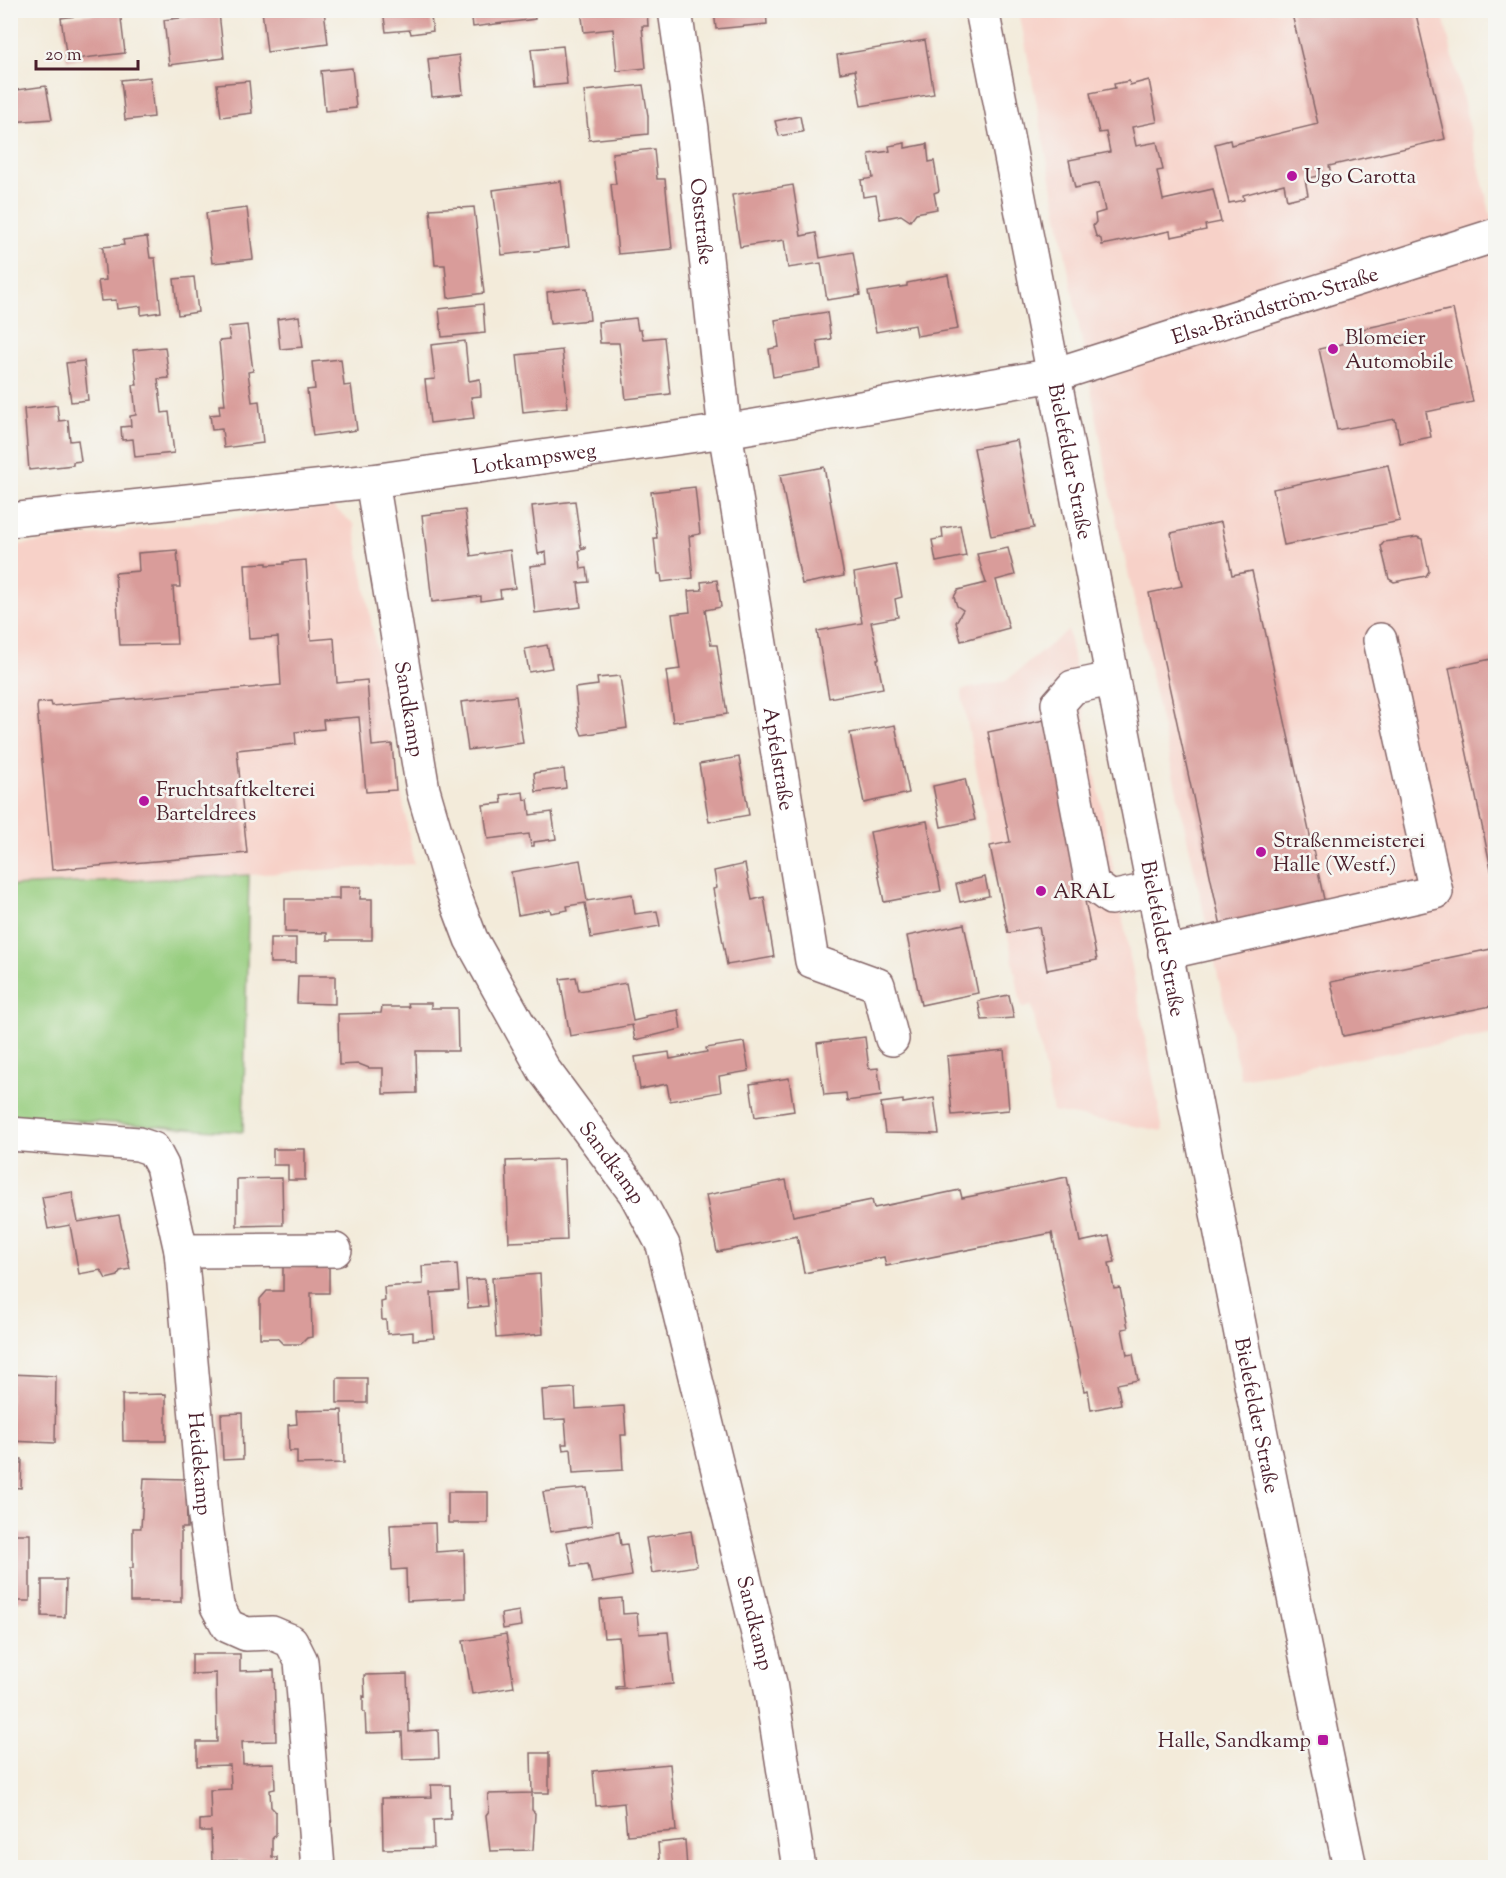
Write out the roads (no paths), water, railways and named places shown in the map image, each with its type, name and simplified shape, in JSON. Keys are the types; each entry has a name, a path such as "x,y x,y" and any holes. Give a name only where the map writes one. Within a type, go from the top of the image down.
{"street":[{"name":"Oststraße","path":"675,10 692,129 724,431"},
{"name":"Bielefelder Straße","path":"982,10 1165,953 1350,1868"},
{"name":"Elsa-Brändström-Straße","path":"1054,375 1496,235"},
{"name":"Lotkampsweg","path":"10,520 372,481 724,431 1054,375"},
{"name":"Apfelstraße","path":"724,431 812,961 878,985 892,1040"},
{"name":"Sandkamp","path":"372,481 423,790 452,889 471,939 544,1070 635,1193 663,1245 770,1683 799,1868"},
{"path":"1165,953 1436,892 1380,640"},
{"path":"1111,679 1073,687 1058,704 1092,884 1111,898 1153,890"},
{"name":"Heidekamp","path":"10,1134 138,1144 153,1149 162,1166 181,1251 205,1517 217,1606 228,1626 246,1635 272,1633 291,1641 301,1661 318,1868"},
{"path":"181,1251 335,1250"}],"place":[{"name":"Ugo Carotta","path":"1292,176"},
{"name":"Blomeier Automobile","path":"1333,349"},
{"name":"Fruchtsaftkelterei Barteldrees","path":"144,801"},
{"name":"Straßenmeisterei Halle (Westf.)","path":"1261,852"},
{"name":"ARAL","path":"1041,891"},
{"name":"Halle, Sandkamp","path":"1323,1740"}]}
